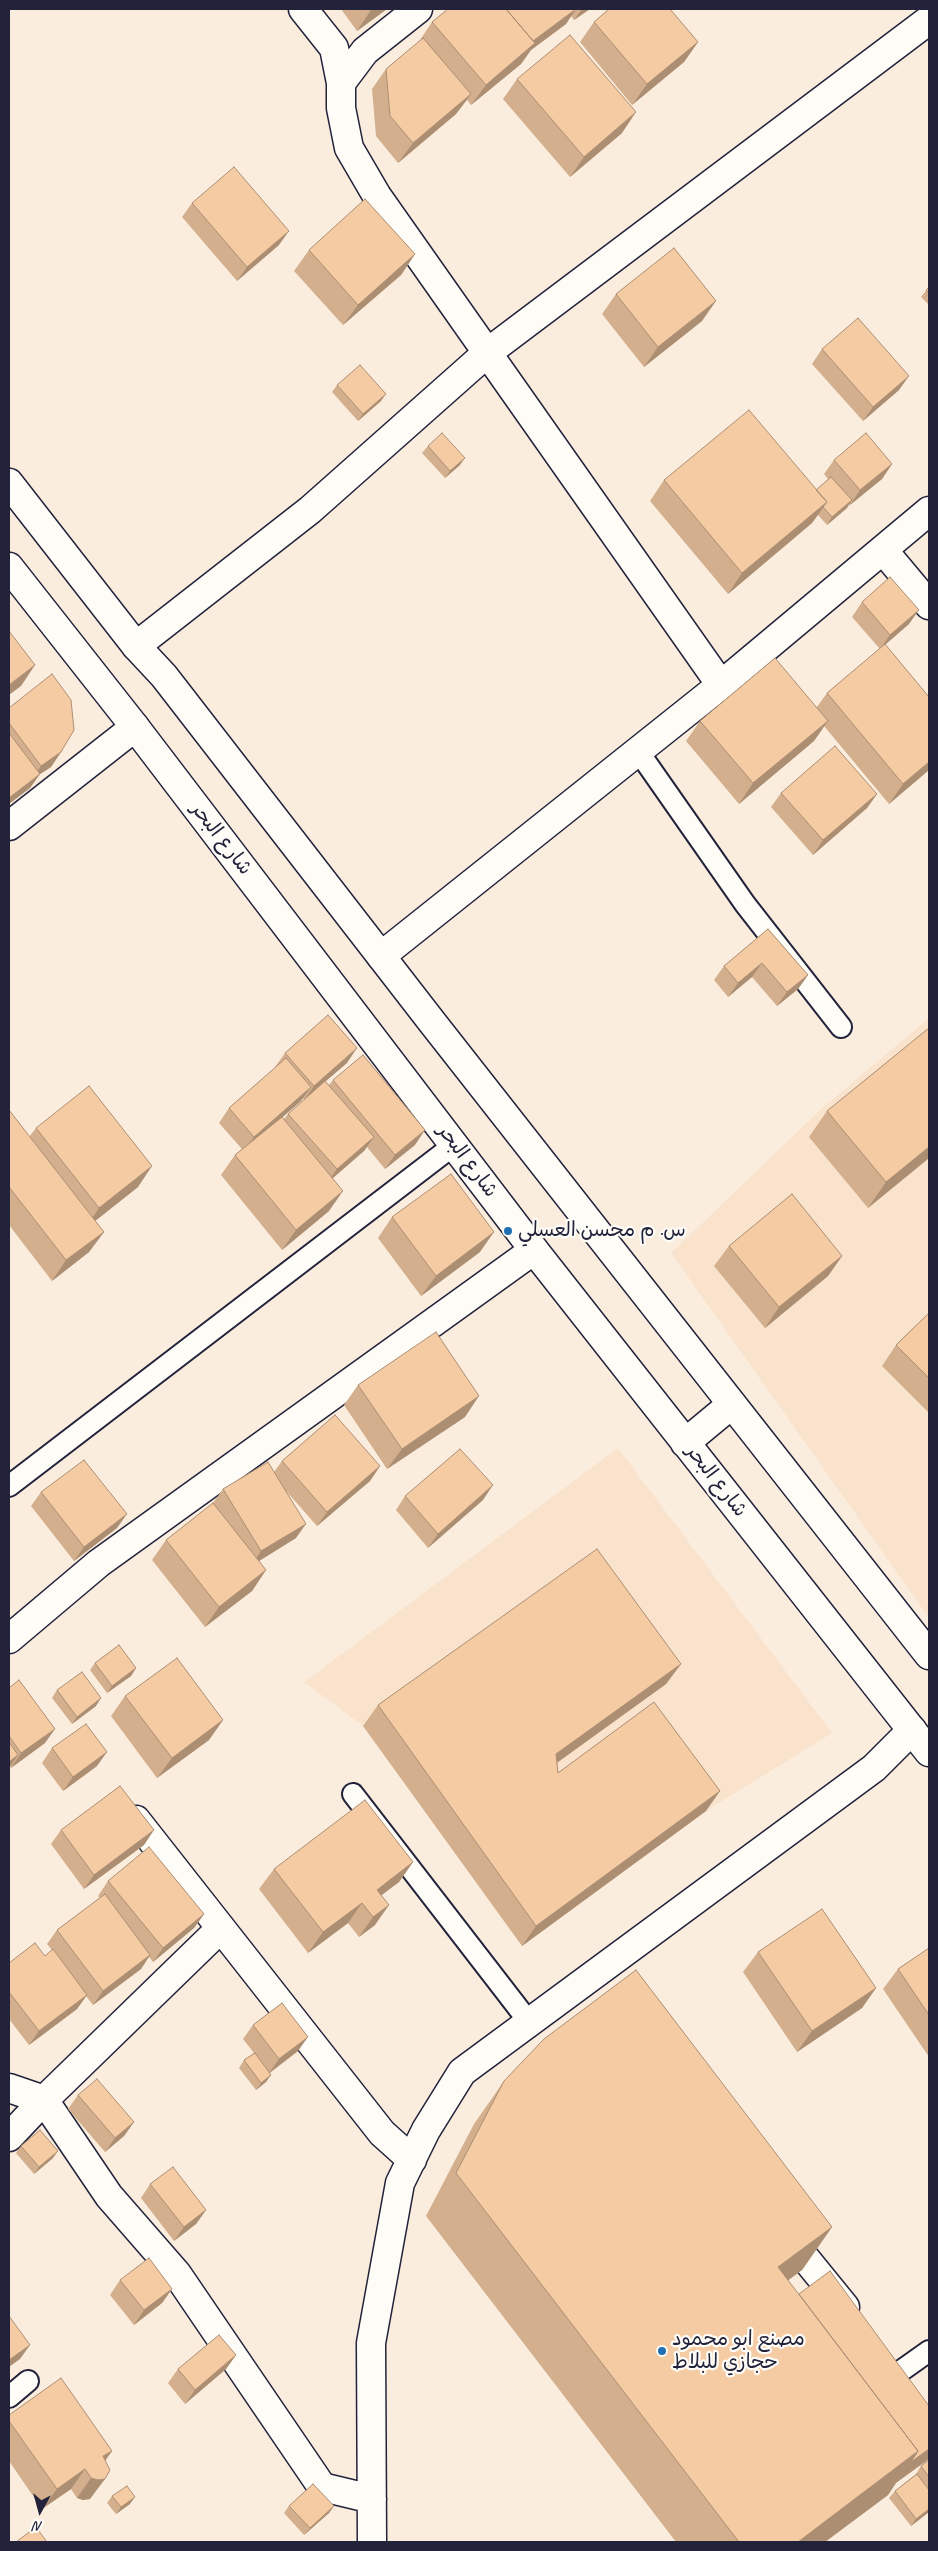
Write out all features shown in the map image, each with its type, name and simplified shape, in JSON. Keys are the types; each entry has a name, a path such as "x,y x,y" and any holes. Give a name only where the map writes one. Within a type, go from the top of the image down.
{"street":[{"path":"303,9 334,48 341,83 340,108 349,148 377,196 721,685"},
{"path":"341,83 365,51 418,9"},
{"path":"136,646 310,510 487,353 929,20"},
{"path":"9,483 136,646 170,684 929,1655"},
{"path":"381,956 721,685 929,511"},
{"path":"883,550 929,606"},
{"name":"شارع البحر","path":"9,567 135,727 534,1250 929,1752"},
{"path":"9,826 135,727"},
{"path":"9,1640 99,1562 534,1250"},
{"path":"686,1443 732,1404"},
{"path":"372,2542 370,2343 400,2183 426,2130 462,2072 874,1768 912,1730"},
{"path":"136,1820 382,2133 412,2160"},
{"path":"9,2137 44,2100 221,1928"},
{"path":"604,1967 620,1991"},
{"path":"9,2088 44,2100 109,2196 176,2274 322,2487 372,2499"},
{"path":"767,2208 862,2328"},
{"path":"880,2351 906,2383"}],"lane":[{"path":"638,751 745,904 841,1027"},
{"path":"9,1486 454,1145"},
{"path":"353,1794 529,2022"},
{"path":"906,2383 929,2350"},
{"path":"9,2397 28,2381"}],"shaded area":[{"path":"929,1018 929,1618 671,1253 820,1110"},
{"path":"618,1448 832,1733 706,1811 522,1946 363,1726 304,1682"}],"building":[{"path":"448,9 506,9 535,43 486,85 432,22"},
{"path":"506,9 576,9 533,41"},
{"path":"609,9 670,9 698,42 647,84 594,22"},
{"path":"570,35 636,112 584,157 517,79"},
{"path":"423,38 471,94 413,143 390,116 386,69"},
{"path":"234,167 289,231 247,267 192,203"},
{"path":"365,199 415,254 358,305 309,250"},
{"path":"674,248 716,301 658,347 616,294"},
{"path":"858,318 909,376 873,407 822,349"},
{"path":"360,365 386,394 363,414 337,385"},
{"path":"749,410 827,502 742,573 664,480"},
{"path":"442,433 465,458 450,471 428,446"},
{"path":"866,433 892,464 860,490 834,460"},
{"path":"831,477 852,500 832,517 823,507 827,502 816,490"},
{"path":"890,577 919,610 890,635 862,602"},
{"path":"9,631 35,665 9,685"},
{"path":"885,644 929,697 929,762 903,784 827,693"},
{"path":"775,658 828,721 753,783 700,721"},
{"path":"52,674 71,700 74,730 61,752 41,766 9,723 9,708"},
{"path":"9,733 40,774 9,798"},
{"path":"835,746 877,794 823,840 781,793"},
{"path":"768,929 808,975 787,992 762,963 738,983 724,966"},
{"path":"328,1015 357,1048 314,1086 285,1053"},
{"path":"929,1028 929,1147 886,1182 827,1111"},
{"path":"363,1055 425,1130 395,1155 333,1080"},
{"path":"286,1058 311,1087 254,1137 229,1108"},
{"path":"325,1081 374,1137 337,1169 288,1114"},
{"path":"89,1086 152,1166 99,1208 36,1128"},
{"path":"9,1110 104,1232 66,1260 9,1187"},
{"path":"282,1117 343,1191 296,1230 235,1155"},
{"path":"451,1174 494,1232 436,1276 392,1217"},
{"path":"792,1194 842,1256 779,1307 729,1246"},
{"path":"929,1313 929,1378 896,1345"},
{"path":"436,1332 479,1396 402,1449 358,1385"},
{"path":"335,1415 380,1466 327,1512 282,1461"},
{"path":"460,1449 493,1485 438,1534 405,1496"},
{"path":"84,1460 127,1514 84,1547 41,1492"},
{"path":"268,1462 306,1524 261,1551 223,1489"},
{"path":"213,1503 266,1570 219,1607 166,1540"},
{"path":"597,1549 681,1664 556,1754 558,1773 654,1702 720,1791 536,1926 378,1705"},
{"path":"119,1645 136,1668 112,1686 95,1663"},
{"path":"177,1658 223,1720 172,1758 125,1696"},
{"path":"82,1672 101,1698 77,1717 57,1690"},
{"path":"19,1680 55,1729 21,1753 9,1736 9,1688"},
{"path":"86,1724 107,1752 73,1777 52,1748"},
{"path":"9,1742 18,1755 9,1762"},
{"path":"120,1786 154,1830 94,1875 61,1830"},
{"path":"365,1800 413,1862 377,1890 389,1905 373,1917 362,1903 323,1932 274,1869"},
{"path":"149,1847 204,1914 163,1948 108,1881"},
{"path":"105,1894 150,1955 103,1991 57,1930"},
{"path":"822,1909 876,1988 812,2031 758,1952"},
{"path":"35,1943 45,1956 53,1949 87,1995 39,2031 9,1992 9,1963"},
{"path":"929,1948 929,2015 898,1969"},
{"path":"636,1970 832,2227 778,2267 918,2451 798,2542 739,2542 456,2173 504,2081 544,2039"},
{"path":"282,2003 308,2037 279,2059 253,2025"},
{"path":"255,2053 271,2075 261,2083 244,2060"},
{"path":"97,2079 134,2122 115,2138 78,2095"},
{"path":"40,2130 58,2151 39,2167 21,2146"},
{"path":"173,2167 206,2210 184,2227 150,2184"},
{"path":"149,2258 172,2289 144,2310 120,2280"},
{"path":"830,2271 929,2406 929,2449 911,2462 918,2451 799,2294"},
{"path":"9,2316 30,2345 9,2360"},
{"path":"219,2335 236,2355 195,2390 178,2369"},
{"path":"61,2378 112,2451 103,2456 110,2470 105,2479 91,2478 85,2469 57,2489 9,2421 9,2415"},
{"path":"929,2460 929,2477 921,2466"},
{"path":"917,2474 929,2490 929,2509 916,2519 895,2491"},
{"path":"313,2484 334,2506 310,2528 289,2506"},
{"path":"127,2486 135,2497 121,2507 112,2496"},
{"path":"36,2527 47,2542 16,2542"}],"place":[{"name":"س. م محسن العسلي","path":"508,1231"},
{"name":"مصنع ابو محمود حجازي للبلاط","path":"662,2351"}]}
